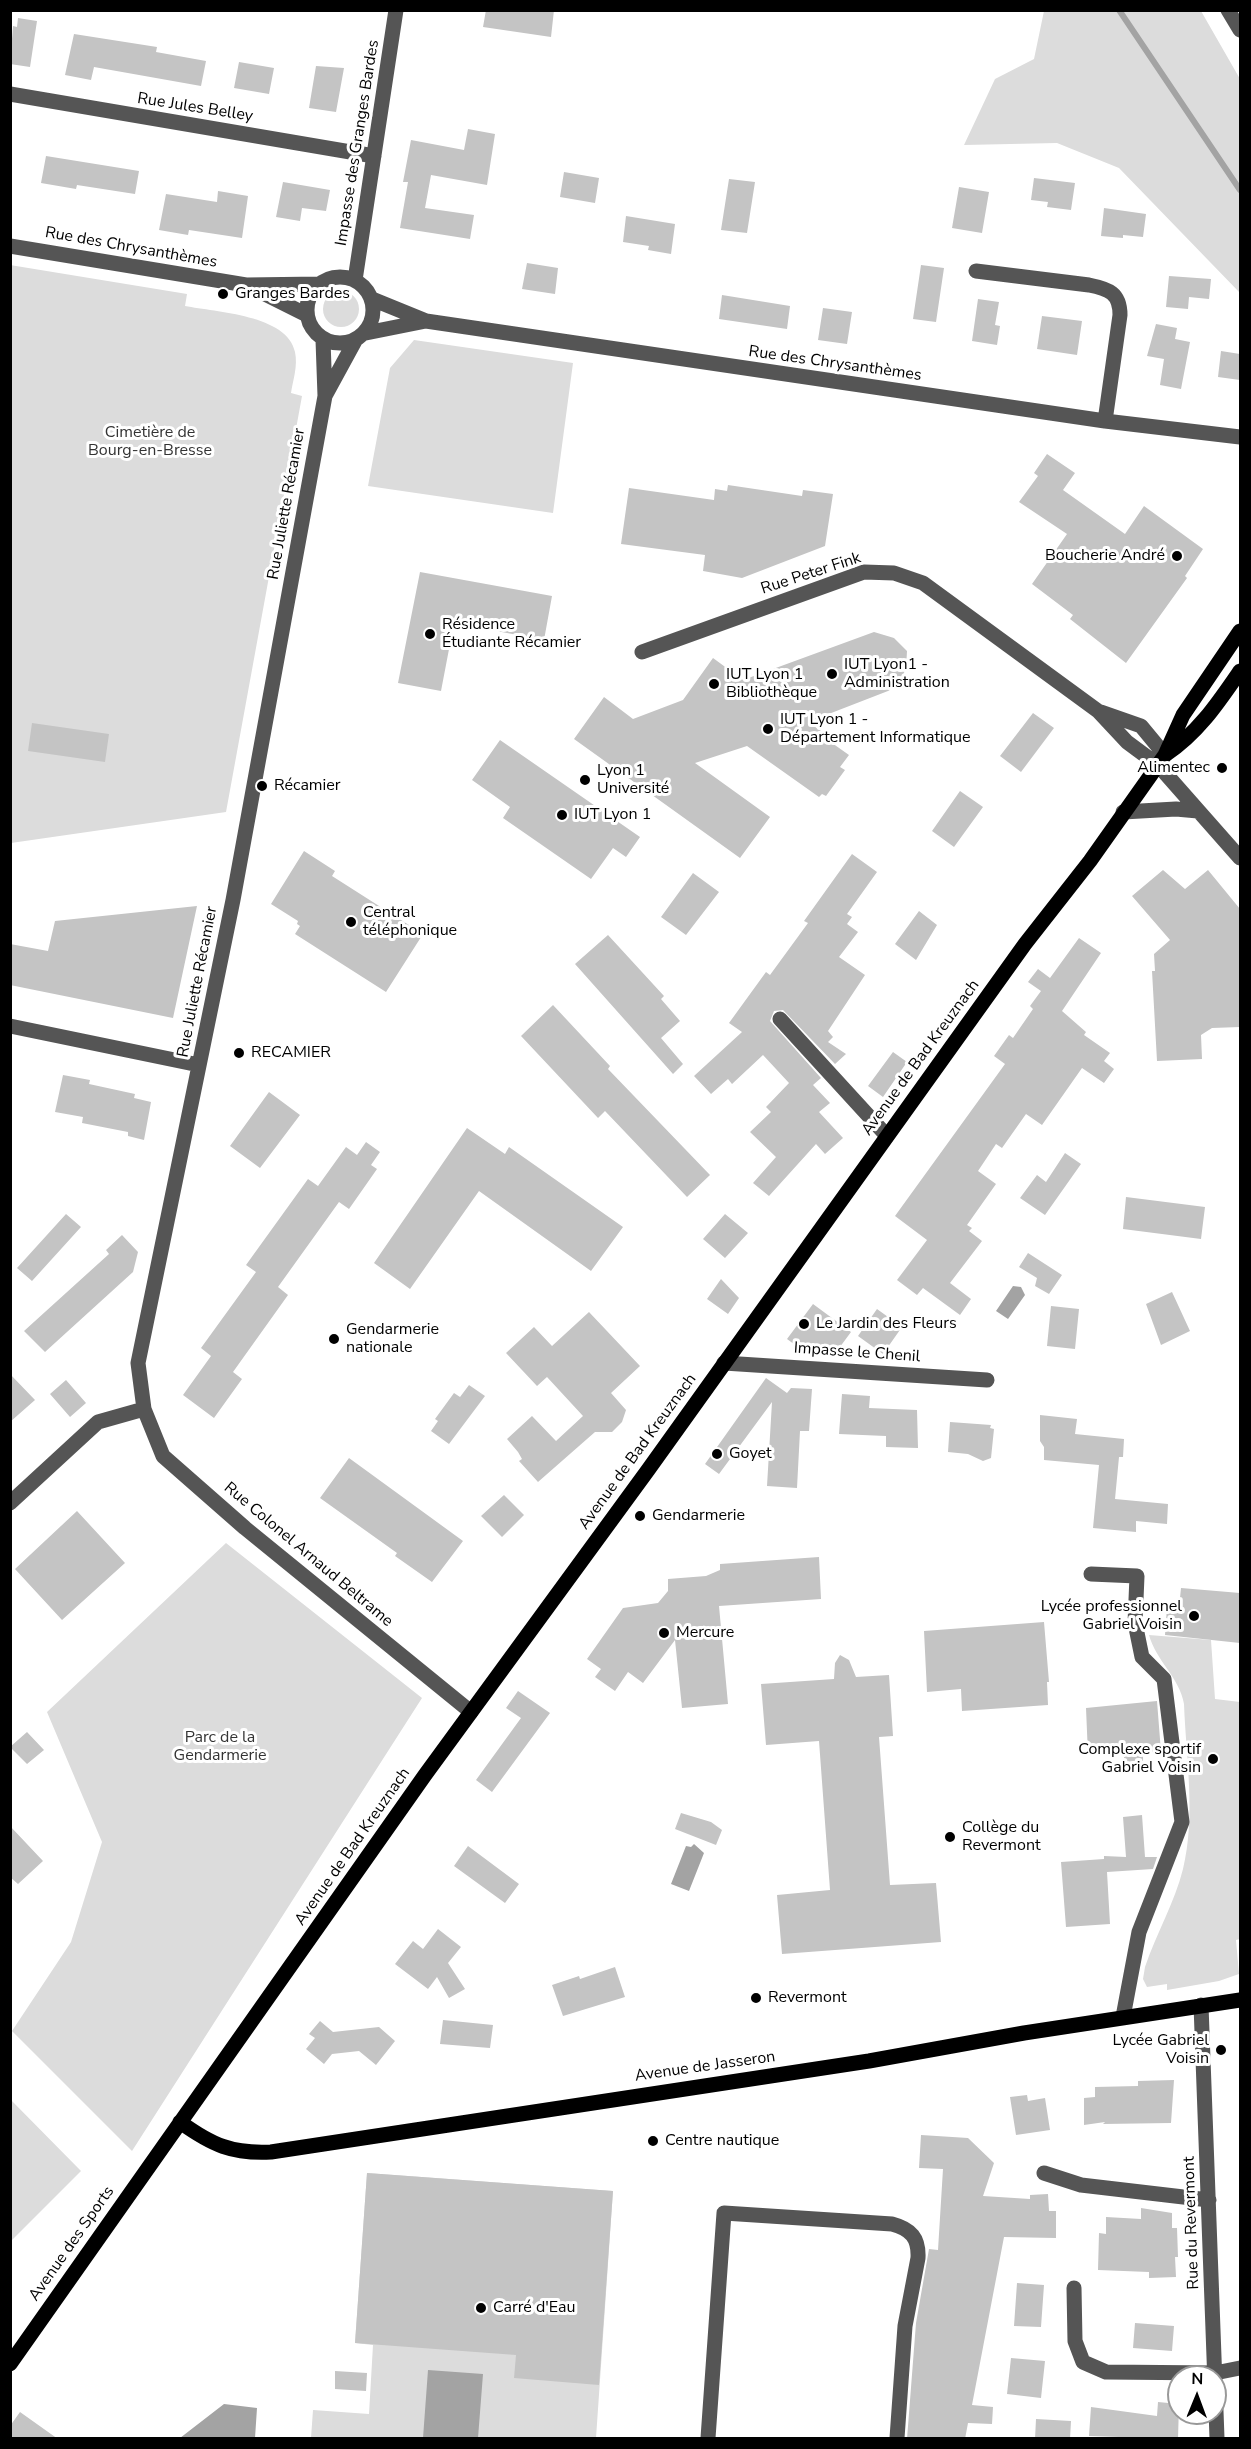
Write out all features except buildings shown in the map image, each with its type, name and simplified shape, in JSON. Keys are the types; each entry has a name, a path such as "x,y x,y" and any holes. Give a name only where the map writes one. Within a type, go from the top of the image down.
{"main road":[{"name":"Avenue de Bad Kreuznach","path":"143,2174 471,1712 1161,760 1183,715 1240,631"},
{"name":"Avenue de Bad Kreuznach","path":"1161,760 1187,740 1198,728 1240,670"},
{"name":"Avenue de Jasseron","path":"180,2122 210,2143 230,2150 271,2152 869,2061 1123,2017 1240,2000"},
{"name":"Avenue des Sports","path":"10,2364 143,2174"}],"street":[{"name":"Impasse des Granges Bardes","path":"355,280 396,10"},
{"path":"1228,10 1240,30"},
{"name":"Rue Jules Belley","path":"10,94 374,156"},
{"name":"Rue des Chrysanthèmes","path":"10,246 246,285 320,284"},
{"path":"976,271 1089,285 1105,288 1116,295 1120,315 1105,421"},
{"path":"341,277 355,280 366,288 372,300 374,317 360,337 339,344 323,340 310,325 307,315 308,302 320,284 341,277"},
{"name":"Rue des Chrysanthèmes","path":"246,285 273,296 307,315"},
{"name":"Rue des Chrysanthèmes","path":"372,300 426,321 1105,421 1240,437"},
{"name":"Rue des Chrysanthèmes","path":"360,337 426,321"},
{"name":"Rue Juliette Récamier","path":"325,396 360,337"},
{"name":"Rue Juliette Récamier","path":"144,1409 138,1363 251,804 325,396 323,340"},
{"name":"Rue Peter Fink","path":"642,652 864,572 894,573 923,583 1098,711 1127,742 1161,760"},
{"name":"Rue Peter Fink","path":"1098,711 1141,726 1161,760"},
{"path":"1161,760 1198,811 1240,858"},
{"path":"1123,812 1176,809 1198,811"},
{"path":"780,1019 887,1136"},
{"path":"10,1026 200,1065"},
{"name":"Impasse le Chenil","path":"724,1363 987,1380"},
{"path":"10,1503 98,1422 144,1409"},
{"name":"Rue Colonel Arnaud Beltrame","path":"144,1409 163,1456 251,1533 471,1712"},
{"path":"1091,1574 1137,1576 1135,1623 1142,1657 1164,1679 1182,1822 1139,1932 1123,2017"},
{"name":"Rue du Revermont","path":"1201,2005 1215,2365"},
{"path":"1044,2173 1081,2185 1209,2200"},
{"path":"708,2439 724,2213 892,2224 904,2228 913,2235 918,2247 918,2258 905,2326 897,2439"},
{"path":"1074,2288 1075,2342 1083,2362 1106,2372 1167,2373"}],"green space":[{"path":"1044,11 1201,11 1240,79 1240,293 1119,168 1057,143 964,145 995,79 1034,59"},
{"name":"Cimetière de Bourg-en-Bresse","path":"10,265 187,294 185,306 249,317 279,330 290,340 295,352 296,368 291,393 302,396 226,812 11,843"},
{"path":"341,291 354,296 359,309 354,322 341,327 328,322 323,309 328,296"},
{"path":"414,340 573,363 553,513 368,486 390,368"},
{"name":"Parc de la Gendarmerie","path":"226,1543 422,1698 132,2151 12,2031 71,1942 102,1842 47,1712"},
{"name":"Complexe sportif Gabriel Voisin","path":"1149,1635 1211,1640 1215,1699 1240,1702 1240,1939 1236,1940 1239,1974 1219,1981 1167,1990 1167,1984 1147,1987 1143,1979 1149,1955 1183,1869 1189,1828 1189,1787 1182,1695"},
{"path":"11,2100 81,2171 11,2241"},
{"name":"Carré d'Eau","path":"367,2173 613,2191 596,2438 311,2438 313,2410 369,2414 373,2345 355,2343"}],"shaded area":[{"path":"1013,1286 1021,1287 1025,1295 1008,1319 996,1311"},
{"path":"694,1844 704,1853 689,1891 671,1884 686,1846 691,1847"},
{"path":"428,2370 483,2374 478,2438 423,2438"},
{"path":"224,2404 257,2408 255,2438 180,2438"}],"waterway":[{"path":"1119,10 1240,190"}],"place":[{"name":"Granges Bardes","path":"223,294"},
{"name":"Boucherie André","path":"1177,556"},
{"name":"Résidence Étudiante Récamier","path":"430,634"},
{"name":"IUT Lyon1 - Administration","path":"832,674"},
{"name":"IUT Lyon 1 Bibliothèque","path":"714,684"},
{"name":"IUT Lyon 1 - Département Informatique","path":"768,729"},
{"name":"Alimentec","path":"1222,768"},
{"name":"Lyon 1 Université","path":"585,780"},
{"name":"Récamier","path":"262,786"},
{"name":"IUT Lyon 1","path":"562,815"},
{"name":"Central téléphonique","path":"351,922"},
{"name":"RECAMIER","path":"239,1053"},
{"name":"Le Jardin des Fleurs","path":"804,1324"},
{"name":"Gendarmerie nationale","path":"334,1339"},
{"name":"Goyet","path":"717,1454"},
{"name":"Gendarmerie","path":"640,1516"},
{"name":"Lycée professionnel Gabriel Voisin","path":"1194,1616"},
{"name":"Mercure","path":"664,1633"},
{"name":"Complexe sportif Gabriel Voisin","path":"1213,1759"},
{"name":"Collège du Revermont","path":"950,1837"},
{"name":"Revermont","path":"756,1998"},
{"name":"Lycée Gabriel Voisin","path":"1221,2050"},
{"name":"Centre nautique","path":"653,2141"},
{"name":"Carré d'Eau","path":"481,2308"}]}
